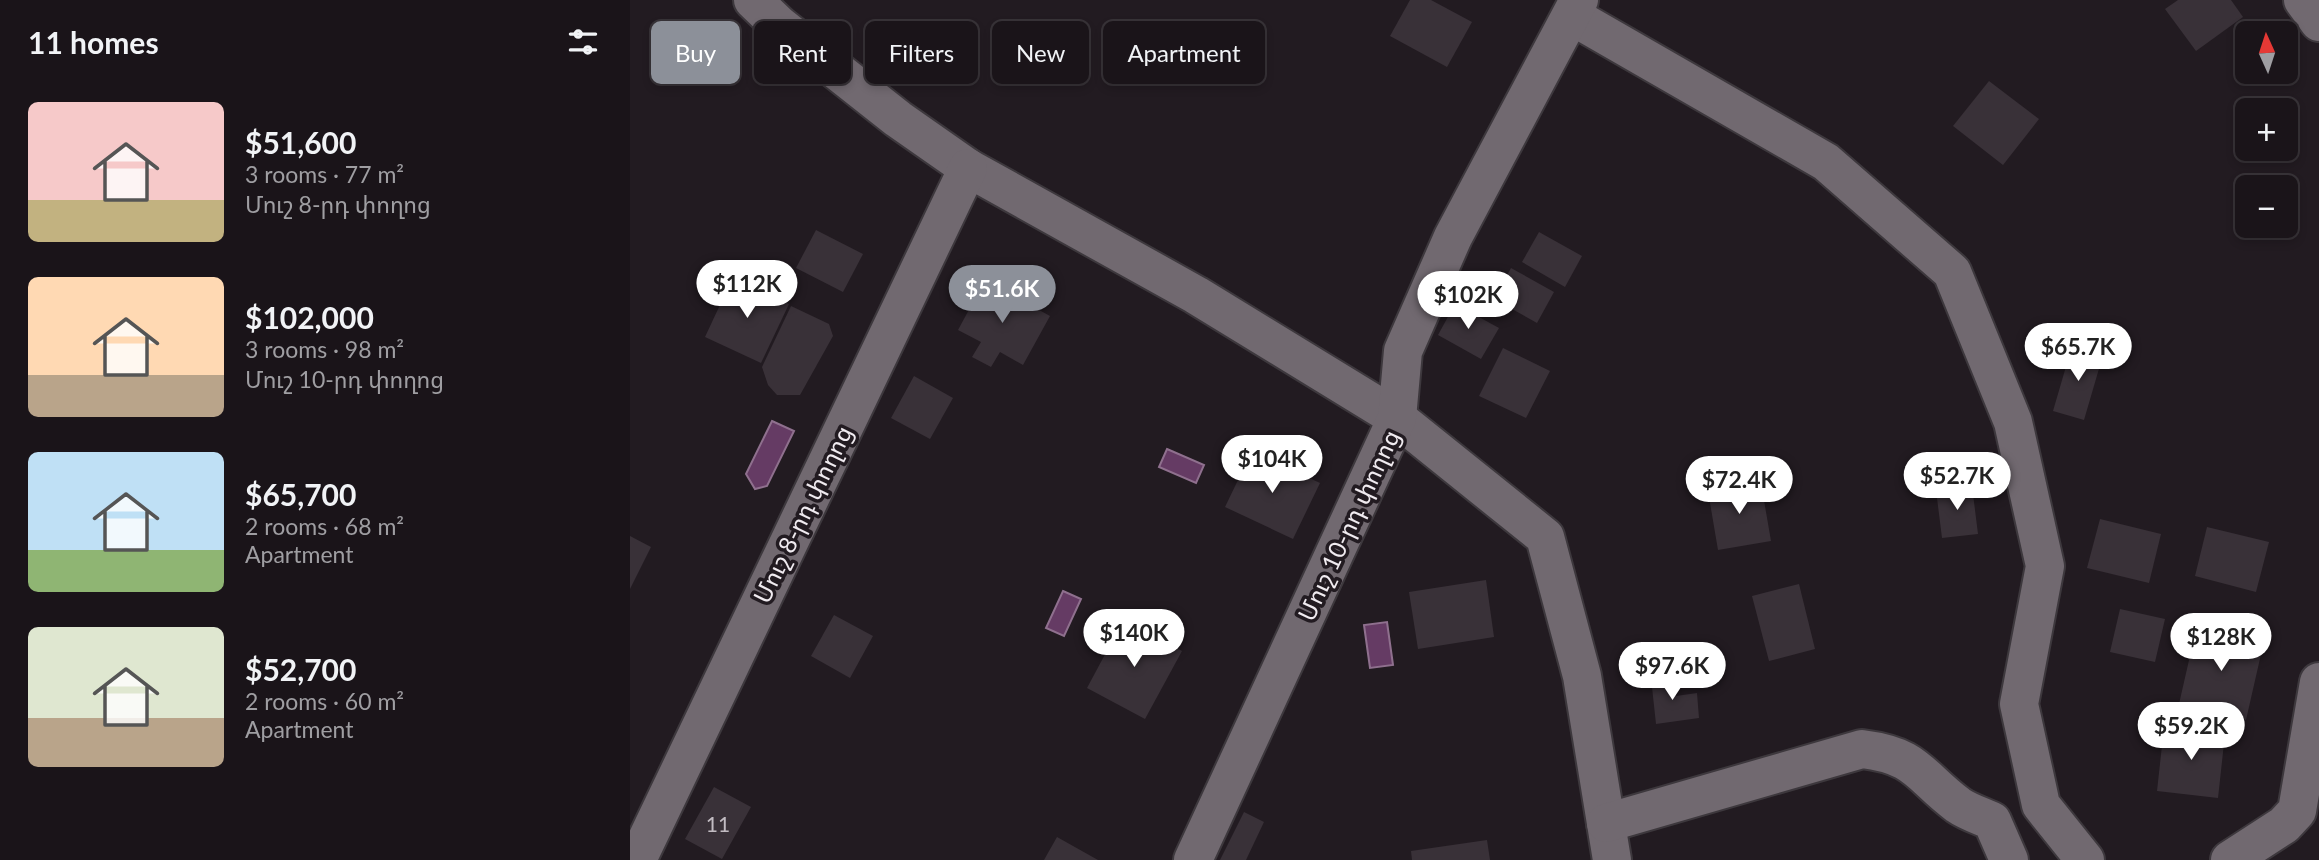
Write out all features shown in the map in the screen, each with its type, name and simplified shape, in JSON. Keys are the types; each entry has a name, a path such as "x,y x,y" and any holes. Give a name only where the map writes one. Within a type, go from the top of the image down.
{"street":[{"path":"753,0 898,119 968,168 1196,295 1397,418 1545,537 1582,676 1612,860"},
{"path":"2302,0 2319,22"},
{"path":"1576,8 1826,162 1952,272 2013,422 2045,566 2019,704 2041,805 2085,860"},
{"name":"Մուշ 10-րդ փողոց","path":"1193,860 1397,418 1403,351 1452,237 1576,8"},
{"name":"Մուշ 8-րդ փողոց","path":"637,860 968,168"},
{"path":"2230,860 2284,825 2297,811 2319,682"},
{"path":"1606,823 1862,748 1884,751 1915,764 1960,806 1992,821 2009,860"}],"shaded area":[{"path":"772,421 794,431 767,486 755,489 746,474"},
{"path":"1167,449 1204,465 1196,483 1159,467"},
{"path":"1063,591 1081,599 1064,636 1046,628"},
{"path":"1387,622 1393,665 1370,668 1364,625"}],"building":[{"path":"1410,0 1431,0 1472,22 1447,67 1390,36"},
{"path":"2178,0 2231,0 2243,17 2196,51 2165,9"},
{"path":"1989,81 2039,119 2003,165 1953,126"},
{"path":"816,230 863,254 843,292 796,268"},
{"path":"1539,232 1582,256 1565,287 1522,262"},
{"path":"1511,268 1554,292 1537,323 1494,299"},
{"path":"733,277 789,304 761,363 705,337"},
{"path":"985,280 1050,316 1023,365 1000,352 991,367 972,357 981,342 958,330"},
{"path":"1455,304 1499,328 1481,359 1438,335"},
{"path":"791,306 829,324 833,336 800,395 777,395 768,385 762,367"},
{"path":"2072,346 2103,355 2084,420 2053,411"},
{"path":"1503,348 1550,371 1526,418 1479,396"},
{"path":"914,376 953,398 930,439 891,418"},
{"path":"1252,451 1320,483 1293,539 1225,507"},
{"path":"1761,483 1771,541 1718,550 1708,491"},
{"path":"1972,486 1978,534 1942,538 1936,490"},
{"path":"2100,519 2161,534 2149,583 2087,568"},
{"path":"2207,527 2269,542 2256,592 2195,576"},
{"path":"630,536 651,547 630,589"},
{"path":"1486,580 1494,637 1418,649 1409,592"},
{"path":"1799,584 1815,649 1769,661 1752,596"},
{"path":"2120,609 2165,619 2155,662 2110,652"},
{"path":"834,615 873,636 850,678 811,656"},
{"path":"1124,619 1182,651 1145,719 1087,688"},
{"path":"2197,625 2264,641 2246,720 2179,704"},
{"path":"1674,676 1676,696 1697,693 1699,718 1656,724 1651,678"},
{"path":"2164,727 2225,734 2218,798 2157,791"},
{"path":"714,787 751,807 722,859 685,839"},
{"path":"1244,812 1264,822 1246,860 1220,860"},
{"path":"1057,837 1098,860 1044,860"},
{"path":"1487,840 1490,860 1412,860 1411,851"}]}
